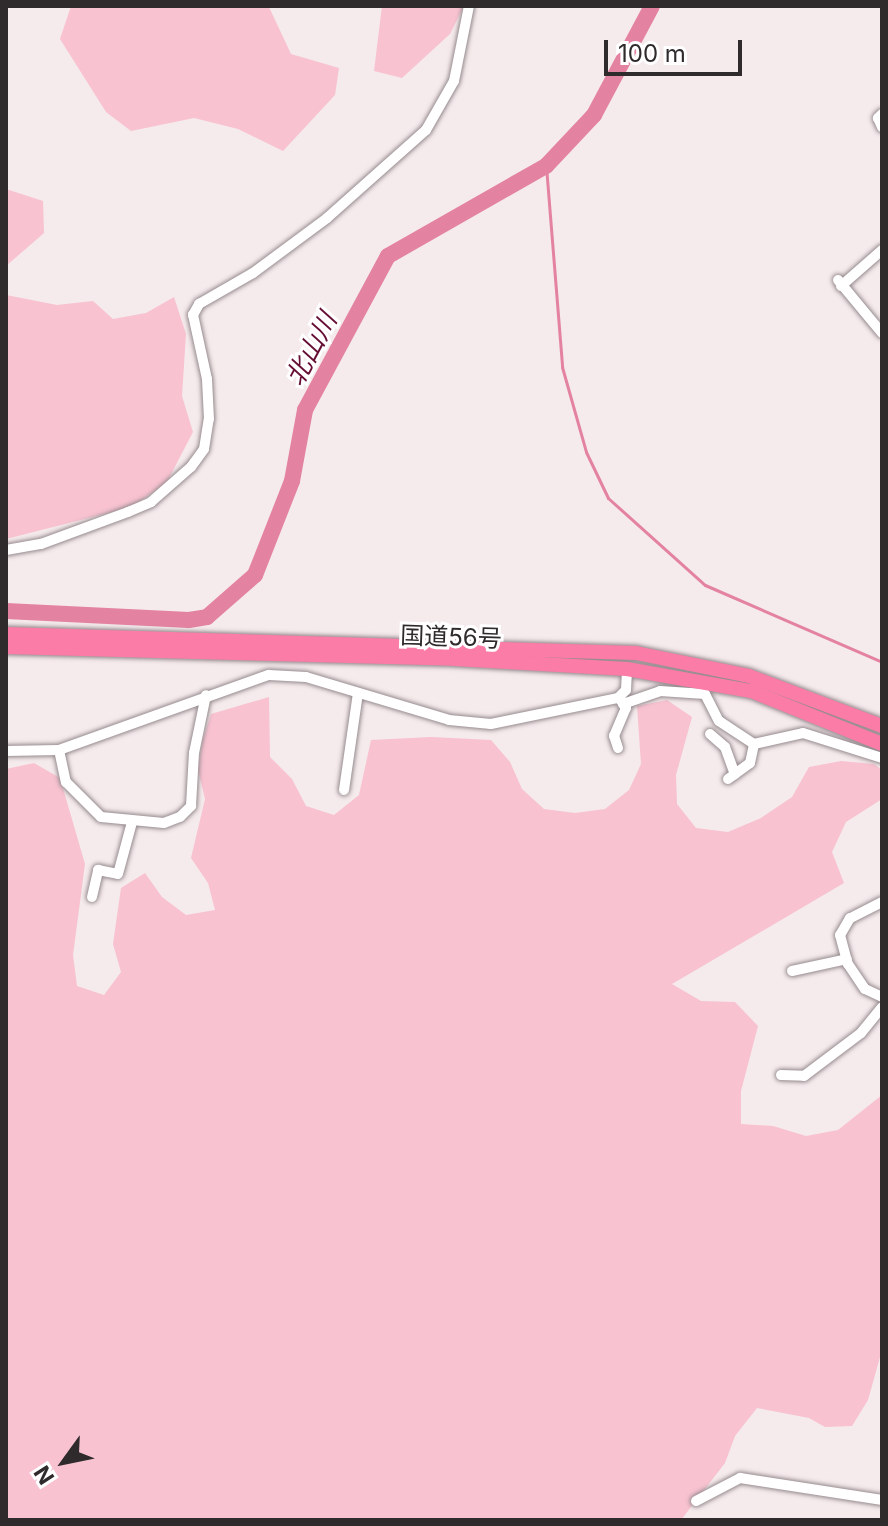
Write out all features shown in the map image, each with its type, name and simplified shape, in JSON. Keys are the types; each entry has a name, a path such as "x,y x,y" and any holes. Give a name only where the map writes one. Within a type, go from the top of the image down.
{"highway":[{"name":"国道56号","path":"6,634 285,647 627,669 751,691 882,744"},
{"name":"国道56号","path":"6,647 285,647 636,653 749,676 882,726"}],"street":[{"path":"6,550 41,544 128,512 163,493 191,467 204,449 209,419 207,379 193,315 199,304 253,273 327,218 426,130 454,81 469,6"},
{"path":"882,114 878,118 882,127"},
{"path":"882,250 840,283 882,333"},
{"path":"282,674 285,647"},
{"path":"618,748 614,736 623,719 620,701 626,690 627,669"},
{"path":"6,751 59,750 246,680 282,674 449,720 491,724 660,691 705,694 719,721 754,744 803,733 882,758"},
{"path":"344,790 358,693"},
{"path":"59,750 66,782 87,808 101,817 164,823 191,806 194,753 206,695"},
{"path":"710,734 725,747 731,776 750,763 754,744"},
{"path":"92,897 98,870 118,874 132,822"},
{"path":"882,902 844,924 840,935 847,959 865,989 882,997"},
{"path":"792,971 847,959"},
{"path":"781,1075 804,1076 861,1033 882,1007"},
{"path":"696,1501 740,1478 882,1500"}],"shaded area":[{"path":"71,6 284,6 269,7 291,54 339,68 335,95 283,151 238,129 194,118 131,131 106,112 60,39"},
{"path":"382,6 464,6 450,34 402,78 374,71"},
{"path":"6,189 43,201 44,233 6,266"},
{"path":"6,295 57,305 93,301 113,319 146,313 174,297 186,334 182,396 193,432 167,482 132,507 6,539"},
{"path":"269,697 270,757 292,779 306,806 334,815 359,795 371,740 431,737 491,740 510,762 522,789 544,809 575,813 605,809 629,790 641,764 637,706 667,700 692,717 676,775 677,804 696,828 728,832 761,818 792,797 809,767 841,761 874,764 882,770 882,799 846,822 832,852 844,883 672,984 701,1001 735,1002 758,1026 741,1091 741,1124 773,1126 806,1136 838,1130 882,1095 882,1350 868,1400 852,1426 825,1427 809,1418 757,1408 735,1436 725,1463 681,1520 6,1520 6,769 34,763 60,778 85,864 73,955 77,986 104,995 121,972 113,944 121,888 145,873 162,897 186,915 215,910 208,883 191,858 205,799 198,770 202,742 211,714"}],"waterway":[{"name":"北山川","path":"6,611 189,620 207,617 255,575 292,481 305,410 388,256 546,166 594,115 652,6"},
{"path":"546,166 562,367 586,452 608,498 705,585 882,662"}]}
